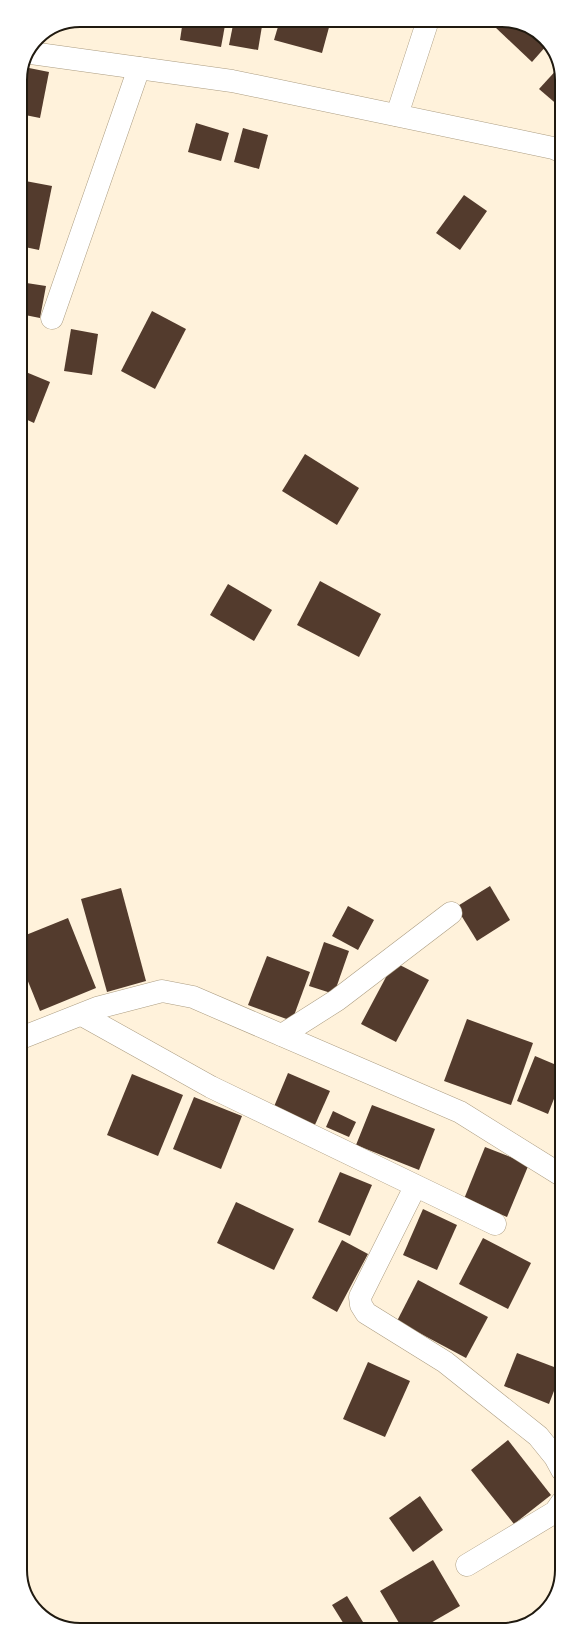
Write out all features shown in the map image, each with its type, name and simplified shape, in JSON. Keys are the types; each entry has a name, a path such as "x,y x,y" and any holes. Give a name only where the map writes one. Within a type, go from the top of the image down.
{"street":[{"path":"397,115 426,27"},
{"path":"34,53 232,81 555,148"},
{"path":"52,318 139,68"},
{"path":"282,1035 337,1000 451,913"},
{"path":"27,1036 97,1008 162,992 193,997 460,1112 555,1171"},
{"path":"82,1015 211,1087 415,1187 495,1224"},
{"path":"415,1187 360,1297 360,1305 366,1313 445,1362 538,1436 555,1457"},
{"path":"467,1565 555,1512"}],"building":[{"path":"182,27 225,27 221,47 180,40"},
{"path":"233,27 262,27 258,50 229,45"},
{"path":"278,27 329,27 322,53 274,40"},
{"path":"495,27 506,27 522,31 540,42 544,48 532,62"},
{"path":"29,68 49,72 40,118 27,115 27,76"},
{"path":"555,72 555,103 539,89"},
{"path":"196,123 229,133 221,161 188,152"},
{"path":"243,128 268,135 259,169 234,162"},
{"path":"27,181 52,186 39,250 27,247"},
{"path":"464,195 487,211 460,250 436,233"},
{"path":"27,283 46,286 40,318 27,315"},
{"path":"152,311 186,329 155,389 121,371"},
{"path":"71,329 98,334 92,375 64,371"},
{"path":"27,372 50,382 34,423 27,420"},
{"path":"305,454 359,488 337,525 282,491"},
{"path":"320,581 381,614 359,657 297,625"},
{"path":"228,584 272,610 254,641 210,615"},
{"path":"490,886 510,920 477,941 456,907"},
{"path":"121,888 146,981 107,992 81,899"},
{"path":"348,906 374,920 358,950 332,936"},
{"path":"68,918 96,988 40,1011 27,979 27,935"},
{"path":"324,942 349,951 334,994 309,986"},
{"path":"267,956 310,972 292,1021 248,1005"},
{"path":"394,962 429,980 396,1042 361,1024"},
{"path":"467,1019 533,1043 511,1105 444,1081"},
{"path":"535,1056 555,1064 555,1096 548,1114 517,1101"},
{"path":"288,1073 330,1091 314,1127 273,1109"},
{"path":"132,1074 183,1095 158,1156 107,1135"},
{"path":"194,1097 242,1116 221,1169 173,1149"},
{"path":"372,1105 435,1129 419,1170 356,1145"},
{"path":"333,1111 356,1122 349,1137 326,1127"},
{"path":"485,1147 529,1164 507,1217 464,1199"},
{"path":"340,1172 372,1185 350,1236 318,1222"},
{"path":"236,1202 294,1229 274,1270 217,1243"},
{"path":"423,1209 457,1225 437,1270 403,1255"},
{"path":"483,1238 531,1263 508,1309 459,1284"},
{"path":"342,1240 368,1254 337,1312 312,1298"},
{"path":"418,1280 488,1317 466,1358 397,1321"},
{"path":"517,1353 555,1367 555,1388 549,1404 504,1386"},
{"path":"368,1362 410,1381 385,1437 343,1419"},
{"path":"508,1440 551,1495 514,1524 471,1470"},
{"path":"420,1496 443,1530 413,1552 389,1518"},
{"path":"433,1560 460,1606 431,1623 399,1623 380,1591"},
{"path":"347,1596 363,1622 343,1623 332,1605"}]}
